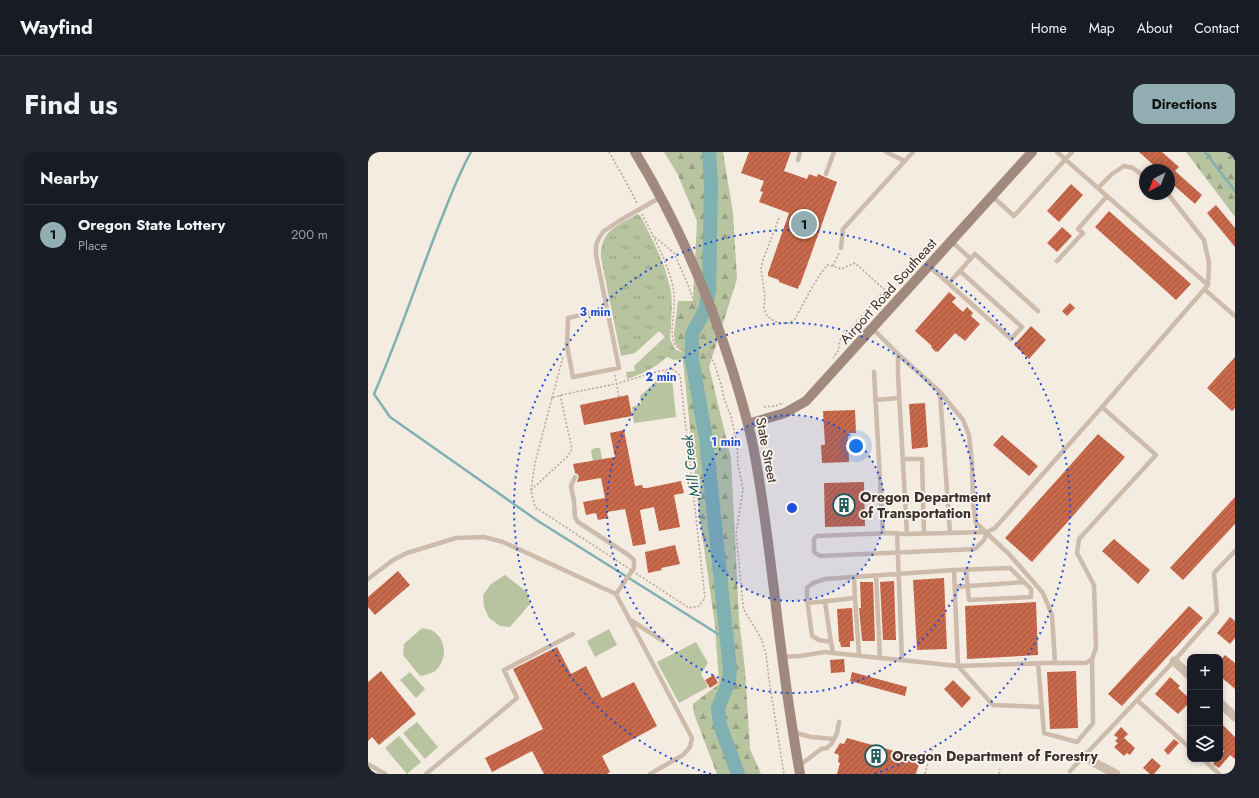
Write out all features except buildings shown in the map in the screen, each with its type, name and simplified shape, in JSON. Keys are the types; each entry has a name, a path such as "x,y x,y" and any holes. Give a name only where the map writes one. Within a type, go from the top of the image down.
{"main road":[{"name":"State Street","path":"635,152 661,198 692,261 720,330 748,424 754,452 766,531 782,657 800,770"},
{"name":"Airport Road Southeast","path":"748,424 794,410 806,401 1032,152"}],"street":[{"path":"1174,661 1187,673"},
{"path":"1223,706 1235,717"},
{"path":"1087,755 1093,762 1116,774"}],"lane":[{"path":"798,160 800,152"},
{"path":"826,174 834,152"},
{"path":"886,152 905,161"},
{"path":"841,248 843,229 913,152"},
{"path":"1058,152 1208,285"},
{"path":"992,196 1014,216 1072,152"},
{"path":"1098,188 1112,174 1124,166 1133,168 1139,172"},
{"path":"1057,262 1083,233 1078,229 1107,196"},
{"path":"606,309 568,318 567,346 573,377 619,368 596,255 596,245 599,238 604,231 619,221 661,198"},
{"path":"986,532 984,540 975,549 820,556 814,552 814,539 817,536 883,533 924,534 986,532 995,528 1208,285 1209,263 1204,240 1173,200"},
{"path":"951,241 970,259"},
{"path":"949,283 975,254 1038,311"},
{"path":"929,266 1011,339 1022,327 960,271"},
{"path":"1204,289 1235,316"},
{"path":"873,328 898,354 940,392 963,420 969,435 972,462 973,503 976,523 1009,554 1043,593 1052,615 1054,663"},
{"path":"898,354 907,534"},
{"path":"874,372 883,533"},
{"path":"940,392 950,533"},
{"path":"875,400 899,398"},
{"path":"1038,663 1044,733 1077,742 1093,724 1092,659 1096,648 1094,585 1077,553 1079,539 1156,455 1102,407"},
{"path":"903,459 922,459 924,534"},
{"path":"575,477 572,486 575,517 578,522 628,554 634,560 634,568 616,594"},
{"path":"897,534 902,660"},
{"path":"368,579 393,560 407,553 456,538 484,537 503,542 616,594 692,738 690,747 683,755 650,774"},
{"path":"1070,771 1138,701 1217,612 1214,573 1235,550"},
{"path":"831,642 819,640 812,636 808,604 807,588 813,583 825,579 954,570 1010,568 1031,589 1031,597 969,600 966,570"},
{"path":"954,570 958,666 993,705 1042,707"},
{"path":"876,576 880,658"},
{"path":"854,577 859,656"},
{"path":"955,587 1024,582"},
{"path":"808,604 855,598"},
{"path":"825,602 833,653"},
{"path":"630,620 663,641"},
{"path":"426,774 517,698 504,670 573,634"},
{"path":"782,657 825,652 958,666 1086,662 1092,659"},
{"path":"1138,701 1187,745"},
{"path":"800,770 821,749 827,748 832,743 839,722"},
{"path":"793,732 804,736 834,739"},
{"path":"1206,762 1219,774"},
{"path":"368,764 385,774"}],"path":[{"path":"609,152 624,178 653,236 669,273 674,292 672,340 679,349 710,356"},
{"path":"779,218 761,269 765,297 764,308 767,316 774,321 789,323 795,319 819,276 827,265 842,269 855,263 885,290 840,340 838,351 831,360"},
{"path":"653,236 674,253 688,285 710,346 710,356 715,365 724,399 731,416 737,445 738,465 743,489 736,534 743,605 744,610 754,625 764,646 784,774"},
{"path":"833,266 841,248"},
{"path":"552,398 560,395 617,384 662,370 672,369 680,375 705,598 699,606 688,608 631,572 535,507 531,490 535,463 559,368 567,346"},
{"path":"614,369 619,397"},
{"path":"531,490 568,456 572,448 560,395"},
{"path":"764,407 788,402"},
{"path":"925,774 933,746"},
{"path":"999,774 1000,770"}],"green space":[{"path":"664,152 723,152 733,213 737,279 709,367 731,458 739,619 745,670 750,749 761,774 717,774 694,714 693,704 719,684 715,625 699,513 682,352 675,343 674,333 678,301 693,301 697,221 677,173"},
{"path":"1186,152 1234,152 1235,217"},
{"path":"638,214 655,245 664,266 671,291 672,307 670,339 676,350 682,352 683,359 674,360 667,357 648,370 627,379 626,372 635,371 634,366 665,337 659,331 635,353 621,356 601,258 601,249 603,241 611,230"},
{"path":"663,375 672,378 676,417 634,423 632,407 641,404 640,396"},
{"path":"600,448 602,459 593,461 591,450"},
{"path":"505,575 527,592 530,604 510,627 500,626 489,618 484,607 483,595 491,584"},
{"path":"422,628 431,630 440,638 443,644 444,655 435,671 430,674 420,676 403,655 404,644"},
{"path":"609,629 617,645 595,657 587,641"},
{"path":"696,642 708,663 701,674 708,687 679,703 657,662"},
{"path":"410,672 425,689 416,698 400,680"},
{"path":"417,722 438,747 425,759 403,733"},
{"path":"399,736 421,762 407,774 385,748"}],"waterway":[{"path":"471,152 450,197 374,394 390,417 538,521 726,639"},
{"name":"Mill Creek","path":"709,152 711,183 709,291 705,310 692,334 692,360 706,439 730,670 729,681 718,708 720,725 738,774"},
{"path":"1205,152 1235,191"}],"place":[{"name":"Oregon State Lottery","path":"804,224"},
{"name":"Oregon Department of Transportation","path":"844,505"},
{"name":"Oregon Department of Forestry","path":"876,756"}]}
